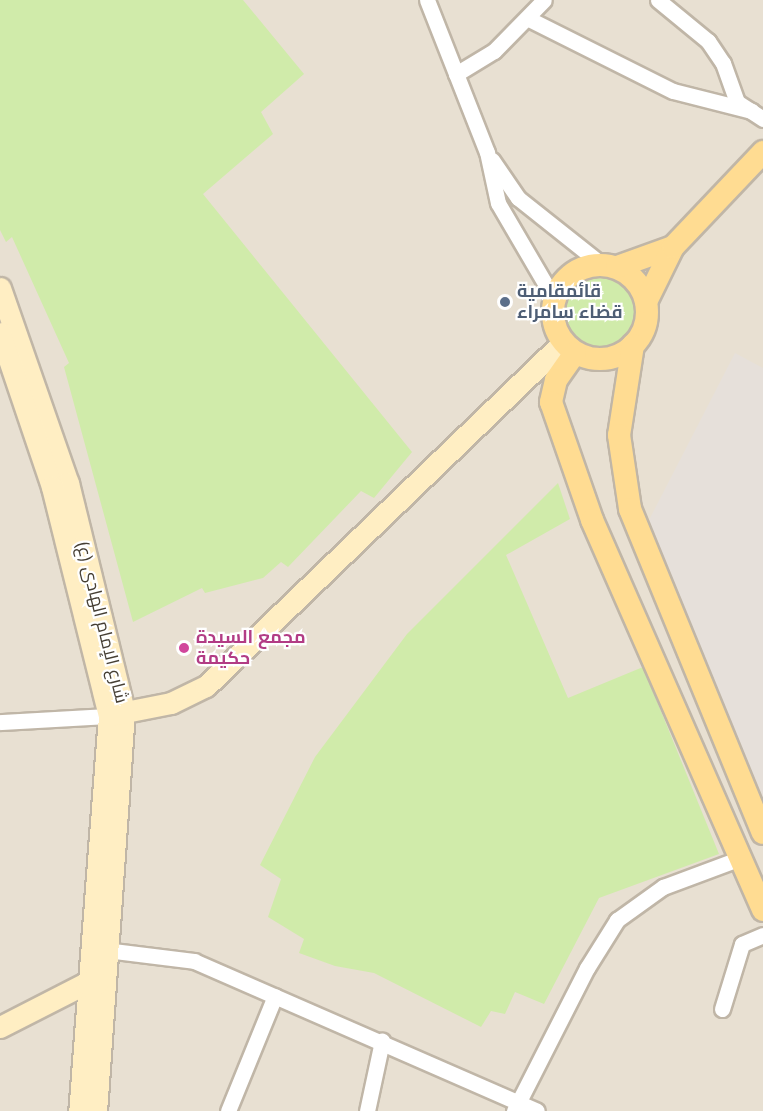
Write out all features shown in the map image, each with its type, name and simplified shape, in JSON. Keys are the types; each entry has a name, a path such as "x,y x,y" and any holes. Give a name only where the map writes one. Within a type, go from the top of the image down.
{"main road":[{"path":"646,302 673,247 763,152"},
{"path":"633,345 605,359 569,348 555,329 554,298 572,273 609,266 673,247"},
{"path":"609,266 630,275 646,302 647,318 633,345 625,378 619,435 630,509 763,833"},
{"name":"شارع الإمام الهادی (ع)","path":"0,288 68,483 117,713 98,949 79,1111"},
{"name":"شارع الإمام الهادی (ع)","path":"0,333 52,487 117,713"},
{"path":"117,713 171,702 206,686 569,348"},
{"path":"569,348 556,380 552,402 592,520 763,910"},
{"path":"592,520 630,509"},
{"path":"0,1026 94,983"},
{"name":"شارع الإمام الهادی (ع)","path":"94,983 96,1111"}],"street":[{"path":"427,0 488,152 518,198 571,244 609,266"},
{"path":"456,74 494,51 544,0"},
{"path":"658,0 708,41 723,63 737,102 758,115"},
{"path":"527,18 674,91 758,115"},
{"path":"488,152 498,203 554,298"},
{"path":"0,722 117,713"},
{"path":"516,1106 617,920 663,887 741,858"},
{"path":"722,1009 742,944 763,935"},
{"path":"98,949 194,961 382,1041 516,1106 537,1111"},
{"path":"228,1111 275,996"},
{"path":"367,1111 382,1041"}],"shaded area":[{"path":"0,0 763,0 763,1111 0,1111"},
{"path":"735,353 763,368 763,799 648,522"}],"green space":[{"path":"0,0 243,0 304,74 261,112 273,134 203,194 412,452 374,498 361,491 288,567 281,562 263,578 205,593 202,588 133,622 64,367 69,363 12,237 6,242 0,230"},
{"path":"599,276 619,282 629,292 635,312 629,332 619,342 599,348 579,342 569,332 563,312 569,292 579,282"},
{"path":"558,483 570,519 506,555 568,698 643,667 719,854 599,898 544,1004 515,992 505,1014 491,1011 481,1027 374,973 335,966 299,953 304,939 268,917 281,879 260,865 315,757 407,634"}],"place":[{"name":"قائمقامية قضاء سامراء","path":"505,302"},
{"name":"مجمع السيدة حكيمة","path":"184,648"}]}
